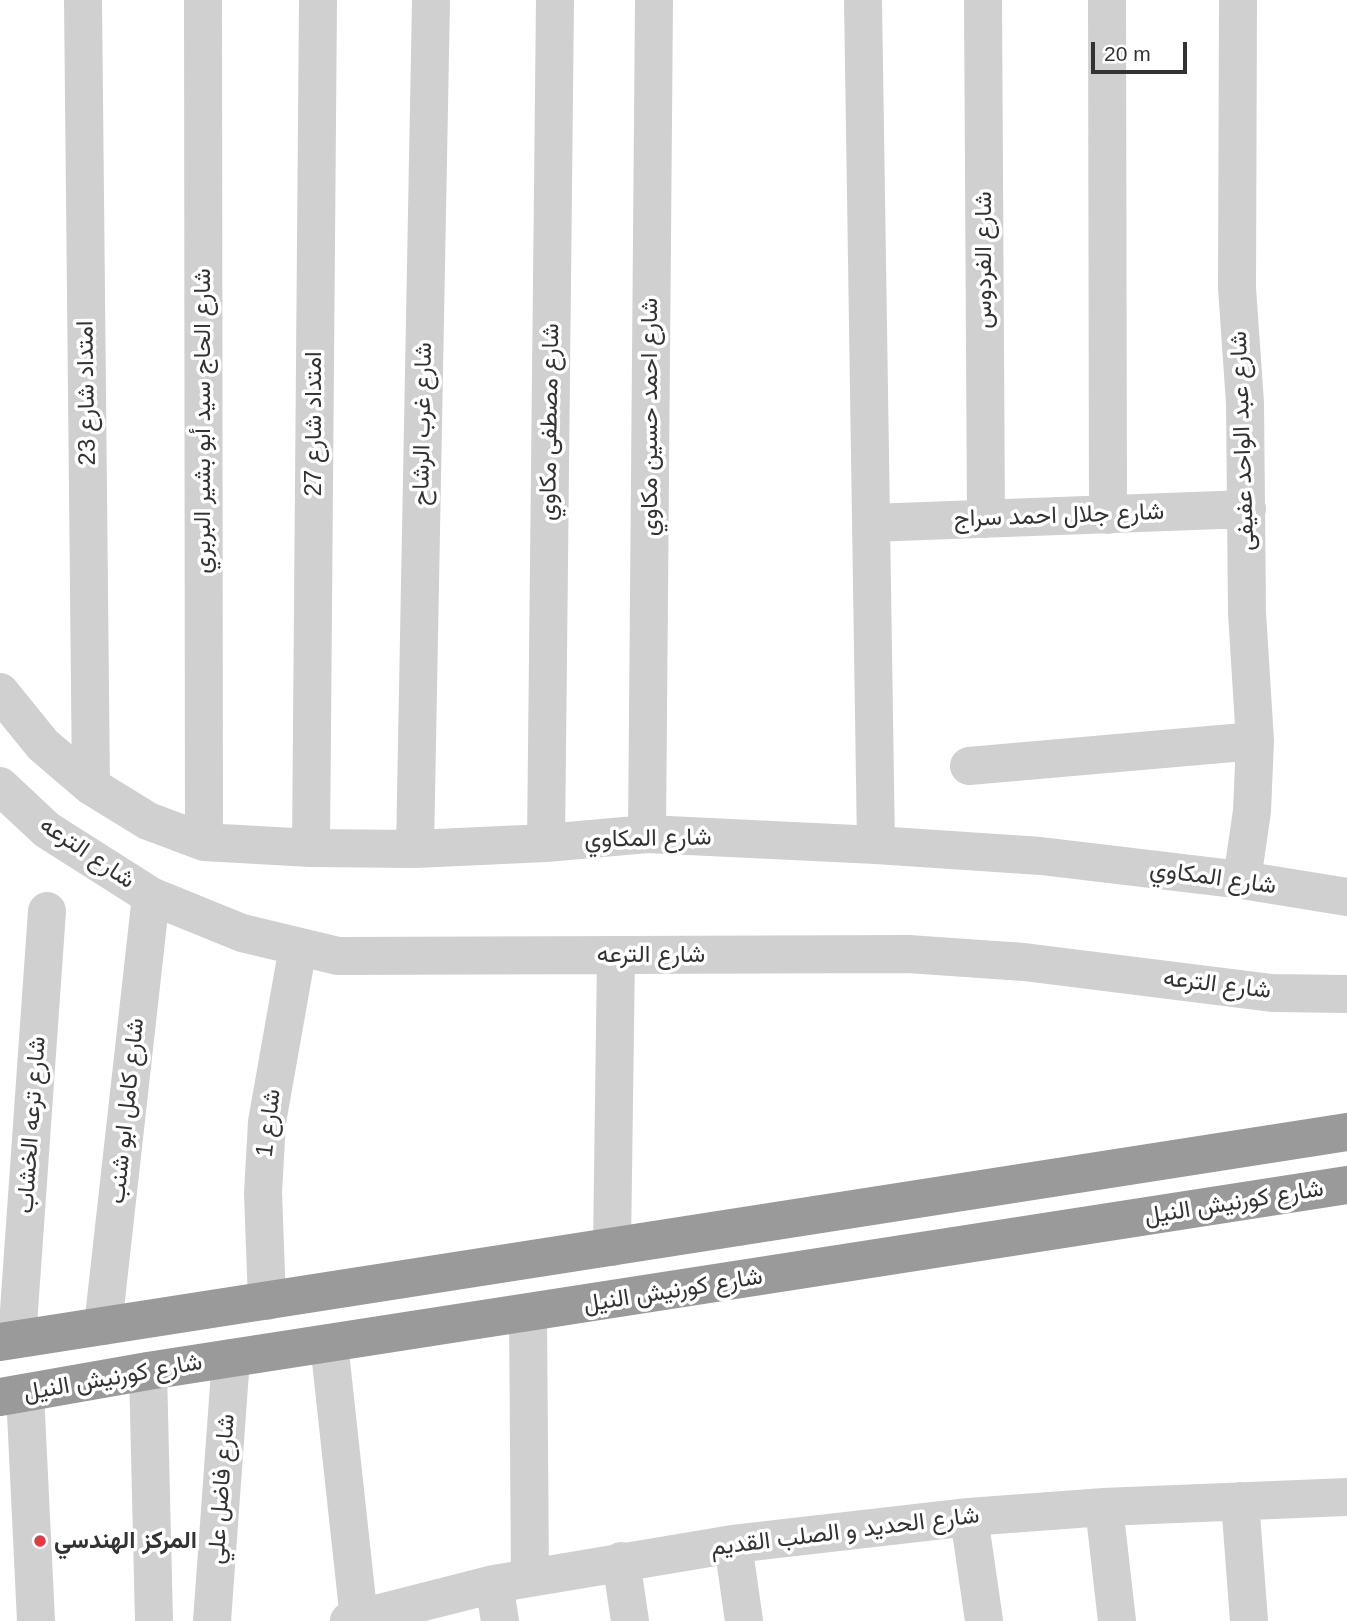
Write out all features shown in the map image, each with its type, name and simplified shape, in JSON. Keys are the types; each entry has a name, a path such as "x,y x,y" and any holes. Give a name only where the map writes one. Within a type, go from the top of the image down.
{"highway":[{"name":"شارع كورنيش النيل","path":"9,1341 1347,1132"},
{"name":"شارع كورنيش النيل","path":"12,1395 148,1371 1347,1185"}],"street":[{"name":"امتداد شارع 23","path":"83,0 91,786"},
{"name":"شارع الحاج سيد أبو بشير البربري","path":"203,0 204,842"},
{"name":"امتداد شارع 27","path":"311,848 317,0"},
{"name":"شارع غرب الرشاح","path":"415,849 431,0"},
{"name":"شارع مصطفى مكاوي","path":"546,843 555,0"},
{"name":"شارع احمد حسين مكاوي","path":"647,834 654,0"},
{"path":"863,0 876,845"},
{"name":"شارع الفردوس","path":"983,0 986,519"},
{"path":"1107,0 1108,515"},
{"name":"شارع عبد الواحد عفيفى","path":"1238,0 1237,288 1244,378 1248,644 1255,741 1252,811 1242,880"},
{"name":"شارع جلال احمد سراج","path":"871,523 1247,509"},
{"name":"شارع المكاوي","path":"0,692 43,745 91,786 148,821 204,842 311,848 415,849 546,843 647,834 876,845 1041,856 1242,880 1347,897"},
{"path":"969,766 1255,741"},
{"name":"شارع الترعه","path":"0,786 47,830 151,896 243,933 338,956 908,954 1024,962 1272,993 1347,994"},
{"name":"شارع كامل ابو شنب","path":"103,1326 151,896"},
{"name":"شارع ترعه الخشاب","path":"9,1341 47,911"},
{"name":"شارع 1","path":"267,1301 263,1193 267,1122 298,947"},
{"path":"612,1247 616,955"},
{"path":"508,1594 528,1313"},
{"path":"329,1343 364,1619"},
{"name":"شارع فاضل علي","path":"212,1621 231,1358"},
{"path":"148,1371 154,1621"},
{"path":"12,1395 36,1621"},
{"name":"شارع الحديد و الصلب القديم","path":"364,1619 508,1594 621,1561 733,1544 969,1517 1104,1507 1347,1497"},
{"path":"1240,1501 1249,1621"},
{"path":"1104,1507 1117,1621"},
{"path":"969,1517 984,1621"},
{"path":"733,1544 744,1621"},
{"path":"621,1561 630,1621"}],"place":[{"name":"المركز الهندسي","path":"40,1541"}]}
